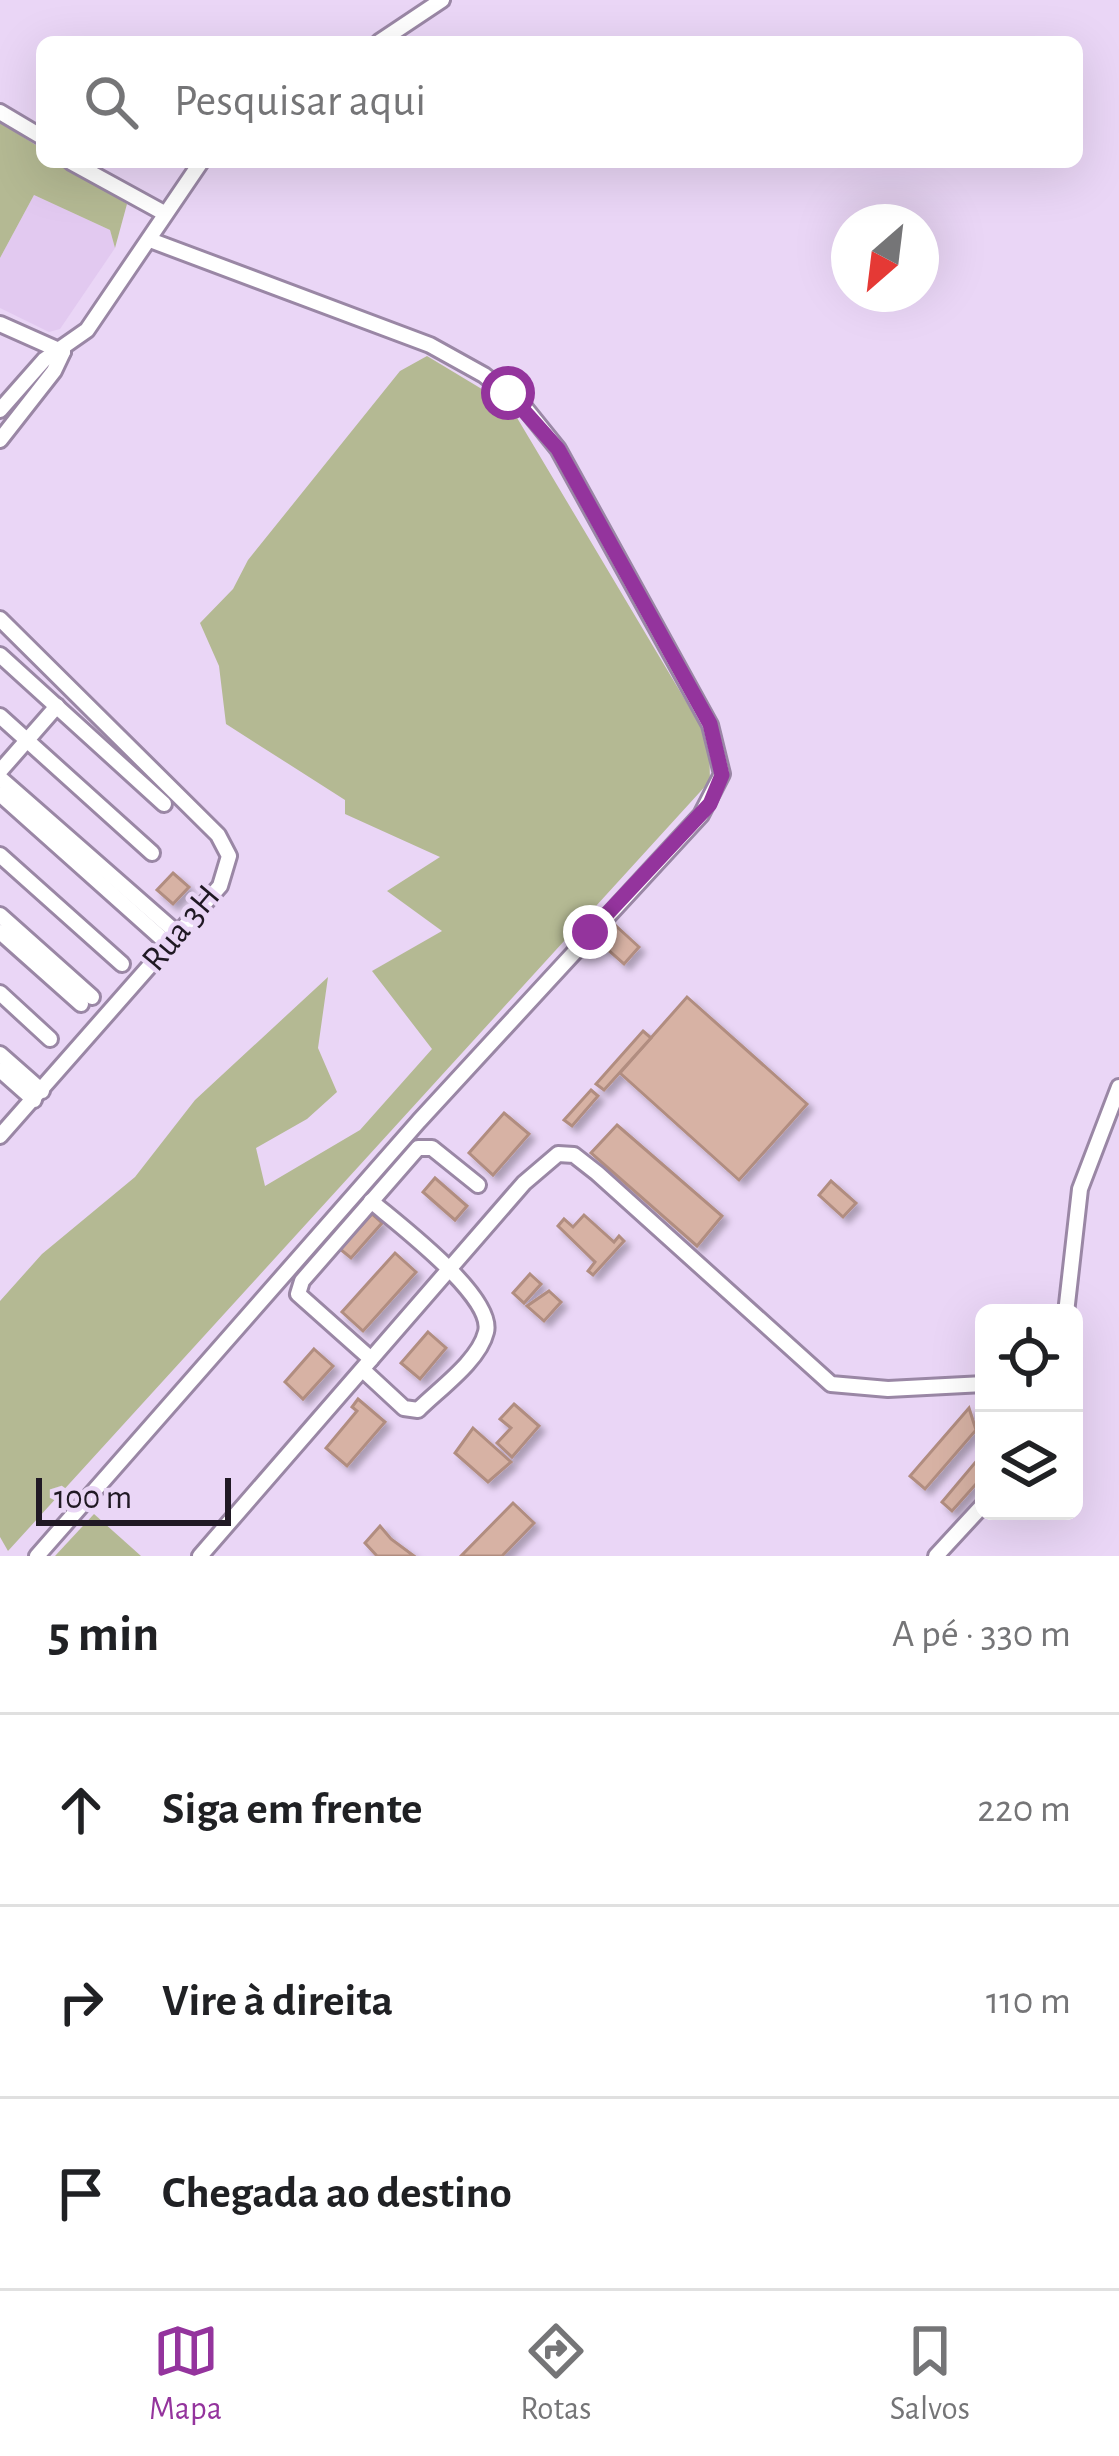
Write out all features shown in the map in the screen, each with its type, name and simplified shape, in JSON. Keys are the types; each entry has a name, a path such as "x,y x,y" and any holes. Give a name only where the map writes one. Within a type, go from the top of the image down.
{"street":[{"path":"388,36 442,0"},
{"path":"0,112 36,133"},
{"path":"82,168 164,213"},
{"path":"0,440 54,371 62,352 99,314 197,168"},
{"path":"37,1556 419,1121 701,815 722,775 715,738 692,688 558,449 517,400 466,364 410,336 150,239"},
{"path":"0,325 62,352"},
{"path":"0,410 44,360 62,352"},
{"name":"Rua 3H","path":"0,619 226,845 226,874 0,1136"},
{"path":"0,656 164,804"},
{"path":"57,706 0,774 173,939"},
{"path":"0,716 152,853"},
{"path":"0,794 173,939"},
{"path":"0,855 122,964"},
{"path":"0,915 86,1001 0,932"},
{"path":"0,993 50,1039"},
{"path":"0,1054 39,1096"},
{"path":"0,1070 39,1096"},
{"path":"1067,1304 1084,1174 1119,1087"},
{"path":"371,1201 448,1269 485,1311 488,1327 477,1350 412,1412 298,1294 302,1281 371,1201 424,1146 478,1185"},
{"path":"200,1556 537,1169 567,1153 597,1173 831,1384 888,1389 975,1384"},
{"path":"936,1556 975,1514"}],"shaded area":[{"path":"34,195 110,230 115,248 60,329 49,332 0,308 0,258"}],"green space":[{"path":"0,122 36,145 36,168 71,168 127,204 115,248 110,230 34,195 0,258"},
{"path":"427,356 510,406 709,740 710,781 8,1551 0,1537 0,1301 42,1254 135,1177 195,1100 328,977 318,1048 337,1092 307,1119 256,1148 265,1186 360,1130 432,1049 372,971 442,931 387,891 440,857 345,814 345,800 226,724 219,666 200,623 233,589 248,560 400,371"},
{"path":"94,1514 141,1556 55,1556"}],"building":[{"path":"173,873 189,887 173,904 157,890"},
{"path":"615,925 639,947 624,964 599,942"},
{"path":"687,997 807,1104 739,1180 620,1073"},
{"path":"643,1031 651,1038 604,1090 596,1084"},
{"path":"591,1090 598,1096 572,1126 564,1120"},
{"path":"504,1113 529,1134 493,1175 469,1153"},
{"path":"617,1125 722,1216 697,1246 591,1153"},
{"path":"435,1178 467,1206 455,1220 423,1192"},
{"path":"831,1181 856,1203 843,1217 819,1195"},
{"path":"372,1214 382,1223 351,1258 340,1249"},
{"path":"584,1215 614,1242 619,1236 624,1241 593,1275 588,1271 595,1262 558,1226 564,1219 573,1227"},
{"path":"395,1253 416,1272 363,1331 342,1312"},
{"path":"530,1274 541,1284 524,1303 513,1293"},
{"path":"549,1291 561,1302 544,1321 527,1306"},
{"path":"428,1332 446,1348 420,1379 401,1363"},
{"path":"314,1349 333,1366 303,1399 285,1382"},
{"path":"358,1399 385,1422 347,1466 326,1448 357,1411 352,1407"},
{"path":"514,1404 539,1426 512,1457 497,1443 511,1428 500,1419"},
{"path":"969,1408 975,1431 925,1489 910,1476"},
{"path":"473,1428 511,1462 488,1482 455,1453"},
{"path":"975,1463 975,1485 952,1511 942,1502"},
{"path":"513,1503 534,1523 502,1556 461,1556"},
{"path":"380,1526 414,1556 377,1556 365,1543"}],"route":[{"path":"508,393 558,449 692,688 710,724 721,763 721,780 710,804 590,932"}]}
